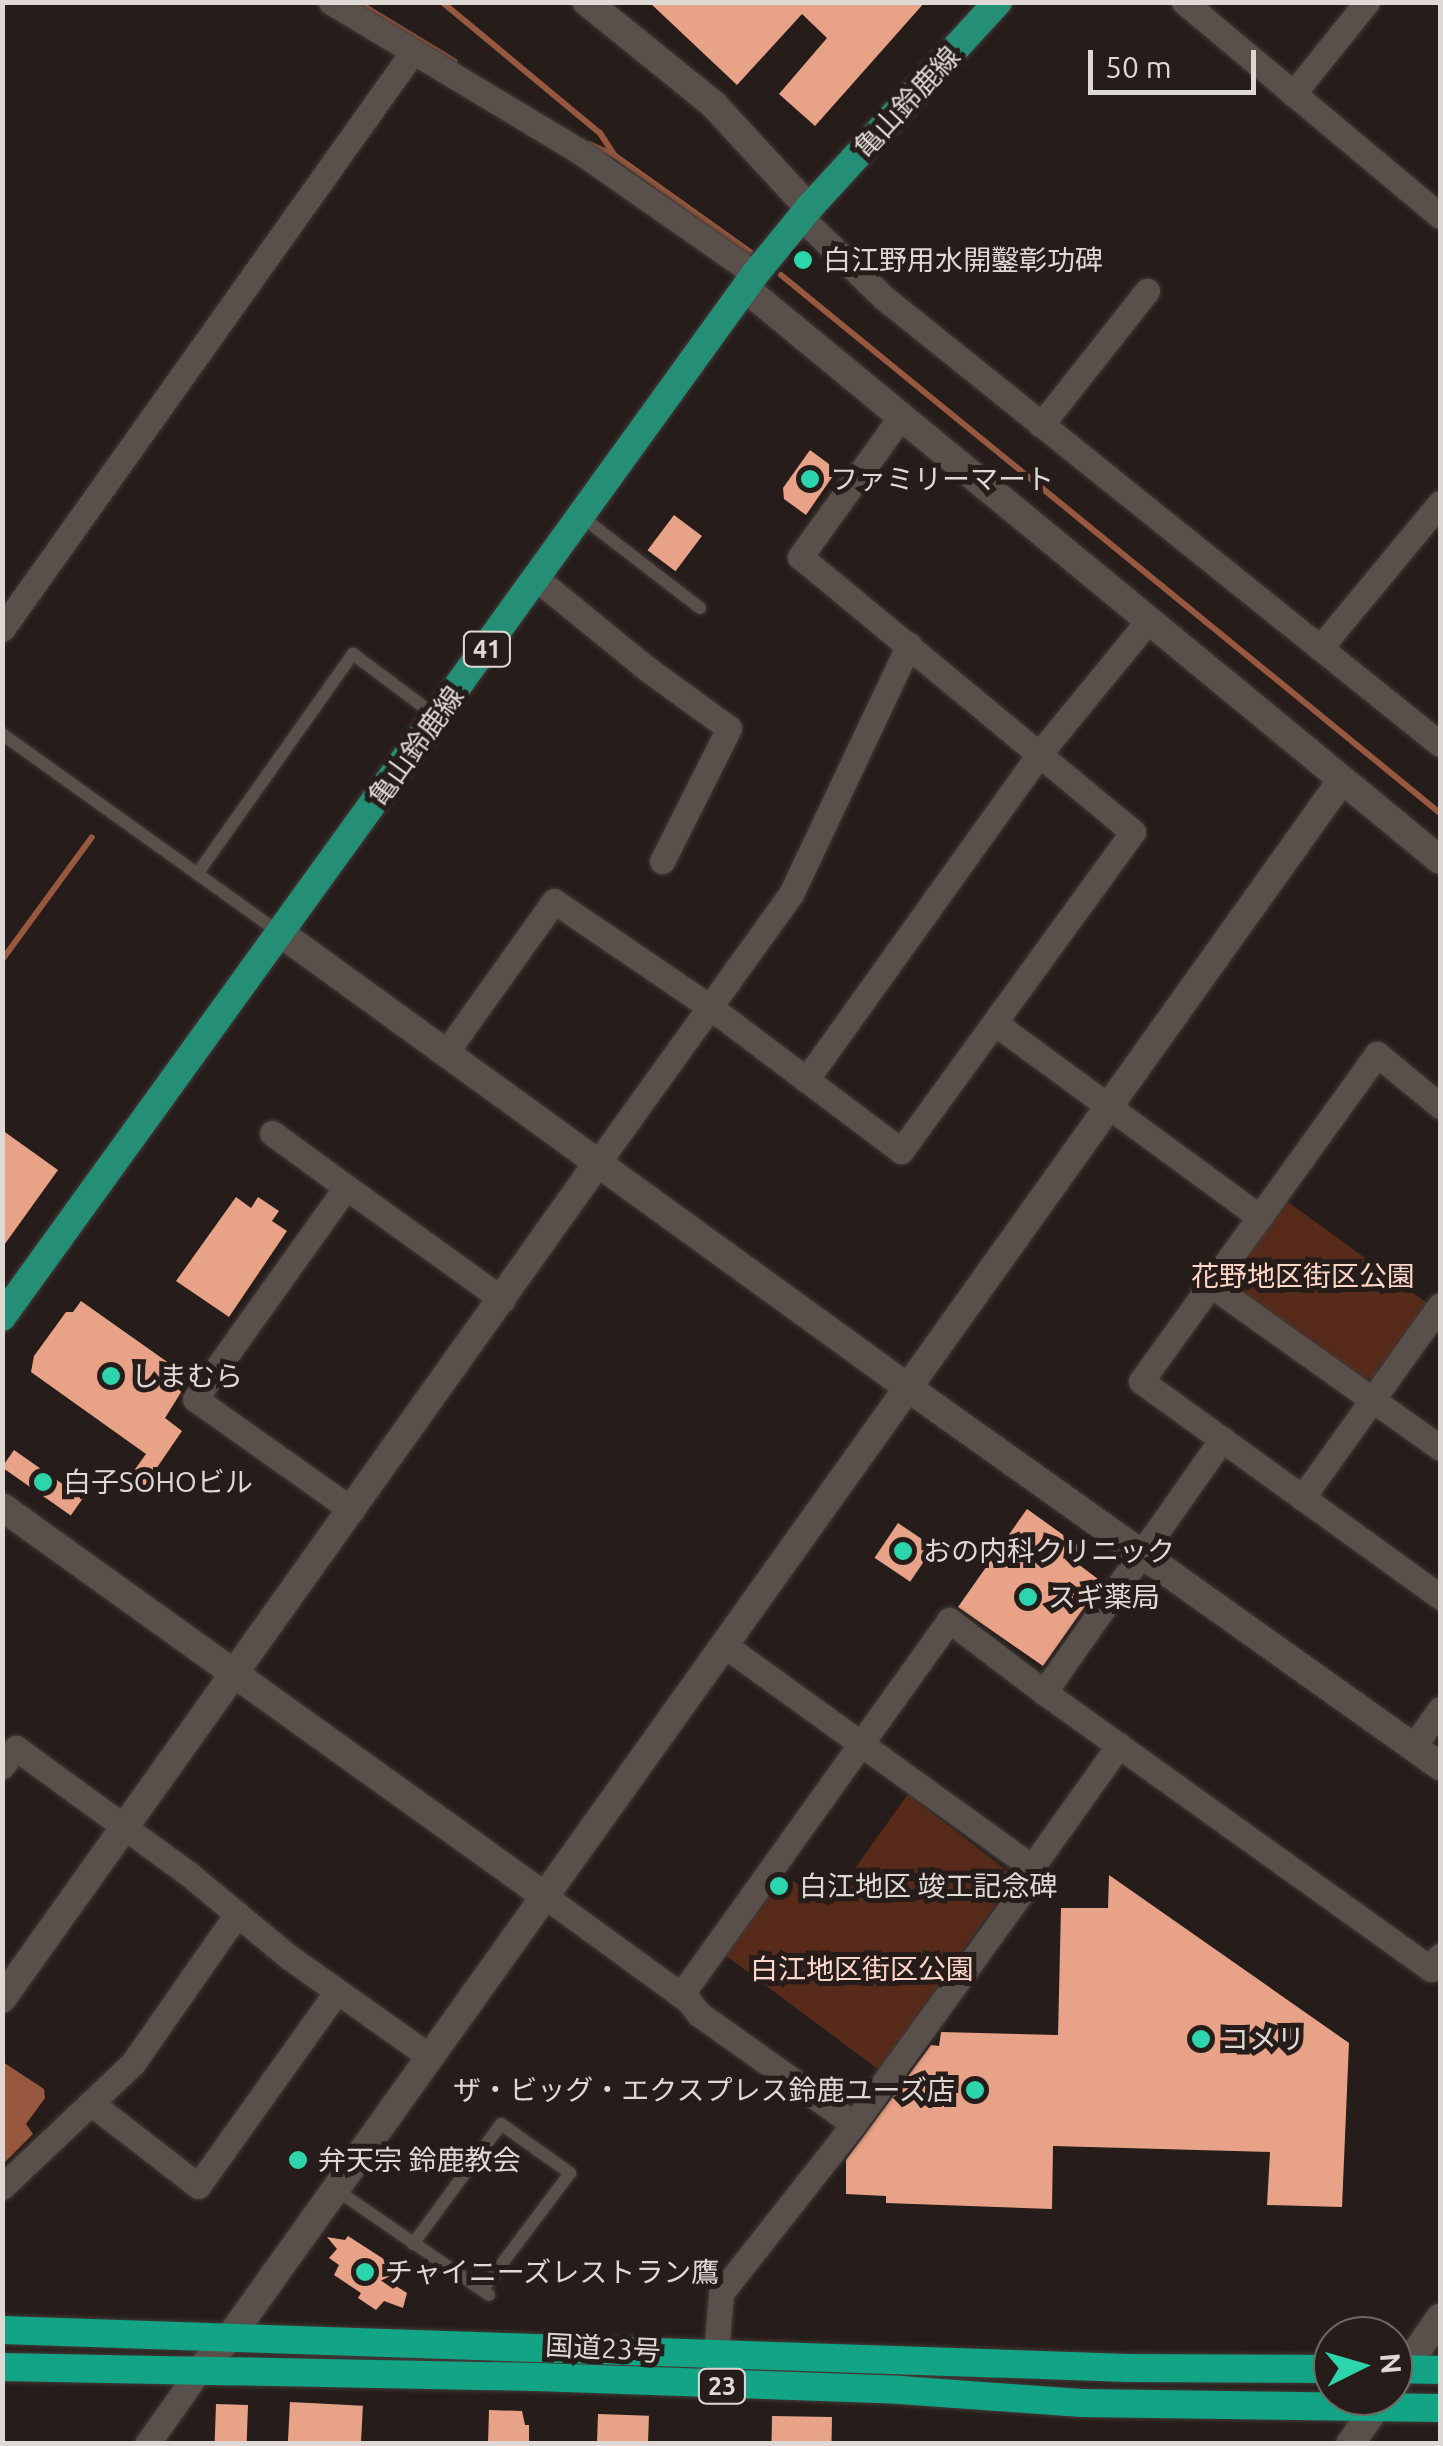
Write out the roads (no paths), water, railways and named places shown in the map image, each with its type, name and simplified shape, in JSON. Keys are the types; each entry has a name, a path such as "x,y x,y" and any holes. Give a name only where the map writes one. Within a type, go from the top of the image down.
{"highway":[{"name":"国道23号","path":"2,2330 1127,2368 1313,2369"},
{"name":"国道23号","path":"2,2367 536,2377 900,2390 1082,2404 1313,2390"},
{"name":"国道23号","path":"1413,2378 1440,2370"},
{"name":"国道23号","path":"1413,2396 1440,2408"}],"main road":[{"name":"亀山鈴鹿線","path":"2,1317 750,281 998,2"}],"street":[{"path":"331,2 576,150 750,281 900,418 1440,860"},
{"path":"587,2 714,106 883,297 1440,744"},
{"path":"1184,2 1440,216"},
{"path":"1292,94 1367,2"},
{"path":"2,629 412,53"},
{"path":"1041,426 1147,291"},
{"path":"448,1050 554,902 710,1008 901,1151 996,1024 1133,832 800,558 900,418"},
{"path":"1320,648 1440,503"},
{"path":"537,578 646,668 729,728 662,861"},
{"path":"806,1080 1040,753 1148,621"},
{"path":"2,1999 792,894 909,644"},
{"path":"147,2444 198,2372 230,2336 546,1897 1342,780"},
{"path":"280,932 448,1050 907,1388 1440,1766"},
{"path":"996,1024 1260,1217"},
{"path":"1440,1106 1377,1054 1141,1382 1440,1598"},
{"path":"272,1133 503,1300"},
{"path":"346,1187 195,1399 352,1510"},
{"path":"1211,1285 1440,1448"},
{"path":"1302,1498 1440,1305"},
{"path":"1044,1692 1222,1439"},
{"path":"2,1506 854,2124"},
{"path":"681,1995 949,1620 1431,1970 1440,1956"},
{"path":"724,1645 1032,1867"},
{"path":"1414,1746 1440,1709"},
{"path":"716,2354 721,2293 854,2124 1027,1884 1032,1867 1120,1745"},
{"path":"2,1766 16,1748 429,2056"},
{"path":"2,2187 133,2063 237,1914"},
{"path":"91,2103 198,2186 337,1991"},
{"path":"1413,2354 1440,2318"},
{"path":"1350,2444 1369,2416"}],"lane":[{"path":"582,517 700,608"},
{"path":"196,874 353,654 438,717"},
{"path":"2,734 280,932"},
{"path":"334,2189 414,2244 486,2293 570,2173 501,2124 414,2244"}],"waterway":[{"path":"357,2 454,61"},
{"path":"442,2 600,133 613,153"},
{"path":"589,144 614,155 750,252"},
{"path":"781,275 1440,813"},
{"path":"2,960 92,837"}],"place":[{"name":"白江野用水開鑿彰功碑","path":"803,260"},
{"name":"ファミリーマート","path":"810,479"},
{"name":"しまむら","path":"111,1376"},
{"name":"白子SOHOビル","path":"43,1482"},
{"name":"おの内科クリニック","path":"903,1551"},
{"name":"スギ薬局","path":"1028,1597"},
{"name":"白江地区 竣工記念碑","path":"779,1886"},
{"name":"コメリ","path":"1201,2039"},
{"name":"ザ・ビッグ・エクスプレス鈴鹿ユーズ店","path":"975,2090"},
{"name":"弁天宗 鈴鹿教会","path":"298,2160"},
{"name":"チャイニーズレストラン鷹","path":"365,2272"}],"park label":[{"name":"花野地区街区公園","path":"1303,1276"},
{"name":"白江地区街区公園","path":"862,1969"}]}
